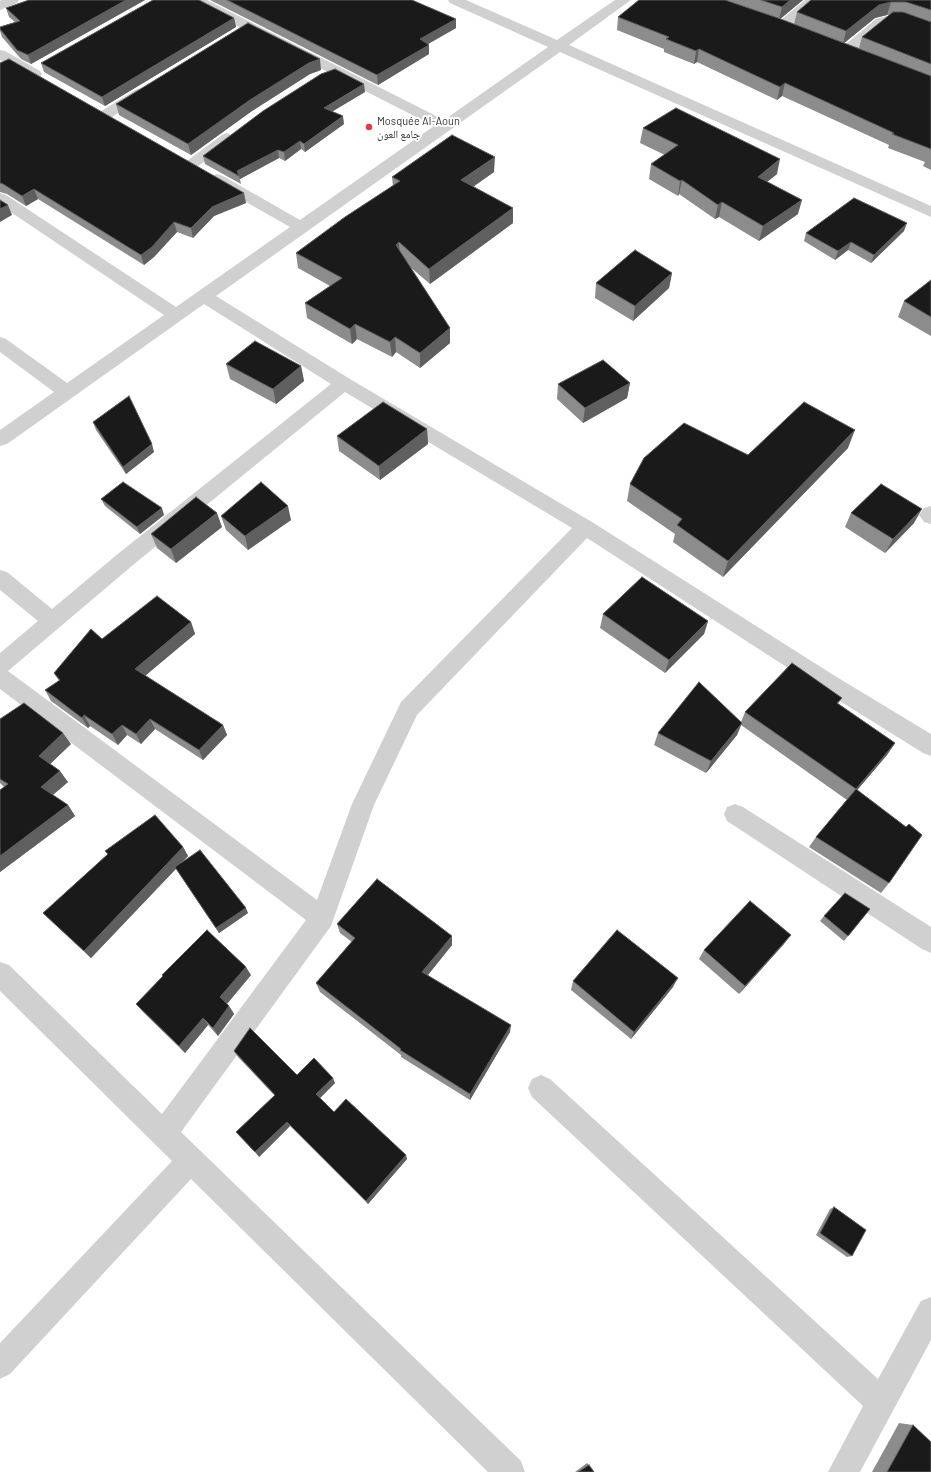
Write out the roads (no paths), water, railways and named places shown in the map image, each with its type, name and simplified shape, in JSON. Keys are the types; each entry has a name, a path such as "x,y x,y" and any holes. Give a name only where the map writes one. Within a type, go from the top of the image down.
{"street":[{"path":"0,6 12,0"},
{"path":"197,0 445,126"},
{"path":"455,0 931,212"},
{"path":"0,439 624,0"},
{"path":"781,28 813,0"},
{"path":"845,52 882,22 887,20 901,20 931,31"},
{"path":"767,22 795,33"},
{"path":"236,35 249,27"},
{"path":"831,47 860,58"},
{"path":"0,54 50,83"},
{"path":"30,72 44,64"},
{"path":"316,78 336,71"},
{"path":"105,114 151,86"},
{"path":"92,107 118,122"},
{"path":"192,164 240,128"},
{"path":"179,156 301,227"},
{"path":"0,198 176,315"},
{"path":"204,296 344,383 585,527 827,682 931,746"},
{"path":"0,344 67,392"},
{"path":"0,665 344,383"},
{"path":"931,513 929,516 931,517"},
{"path":"164,1133 322,918 363,804 409,709 585,527"},
{"path":"0,578 52,621"},
{"path":"0,677 322,918"},
{"path":"735,814 931,941"},
{"path":"0,974 510,1472"},
{"path":"541,1088 881,1402"},
{"path":"0,1364 191,1160"},
{"path":"843,1472 931,1311"}],"place":[{"name":"Mosquée Al-Aoun جامع العون","path":"369,127"}]}
